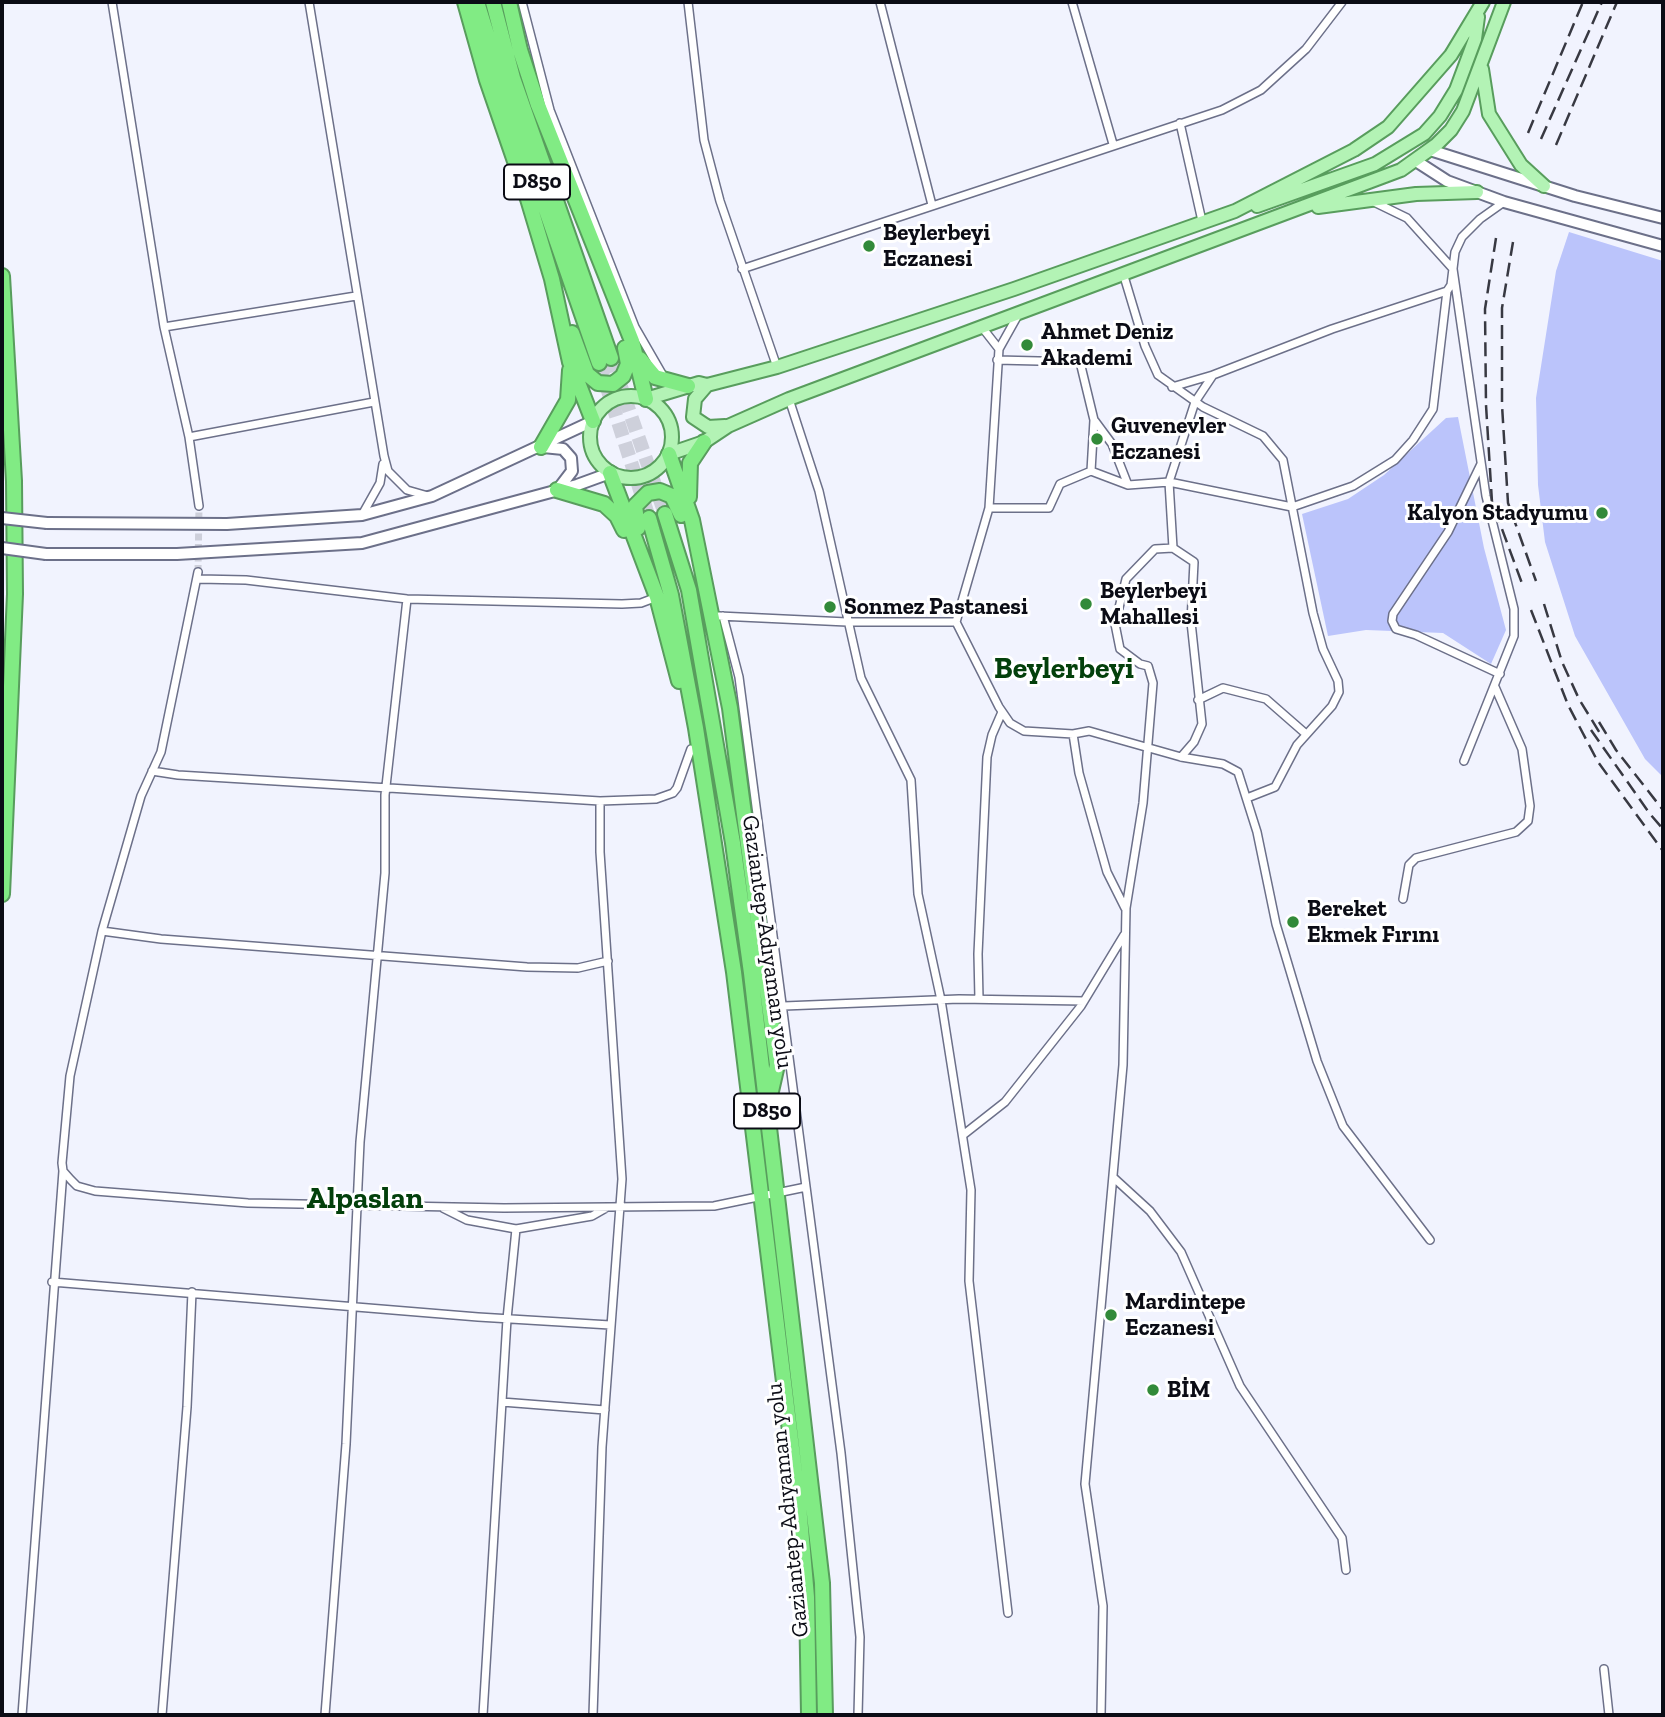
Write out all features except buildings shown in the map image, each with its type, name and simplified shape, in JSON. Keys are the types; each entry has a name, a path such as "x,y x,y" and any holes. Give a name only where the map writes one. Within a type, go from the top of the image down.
{"highway":[{"path":"465,2 552,279 586,374 598,383 613,384 627,370 627,357 599,263"},
{"name":"D850","path":"477,2 504,89 605,360 513,78 493,2"},
{"path":"509,2 523,61 599,263 632,341 648,371 669,383 688,386"},
{"path":"2,276 14,481 15,594 2,894"},
{"path":"552,279 570,362 593,421"},
{"path":"632,341 646,399"},
{"path":"541,447 568,400 570,362"},
{"path":"692,520 690,463 704,442"},
{"path":"669,454 692,520 706,589"},
{"path":"610,473 657,597"},
{"path":"557,490 592,499 617,516 650,580"},
{"path":"752,1119 740,1094 683,699 634,512 642,496 654,491 666,493 676,501 717,616 778,1065 767,1108"},
{"name":"Gaziantep-Adıyaman yolu","path":"665,513 689,590 733,843 767,1108 822,1583 825,1715"},
{"name":"Gaziantep-Adıyaman yolu","path":"649,518 671,595 696,728 734,972 807,1597 809,1715"}],"main road":[{"path":"669,454 704,442 728,426 789,399 1122,272 1401,170 1430,150 1451,130 1463,111 1504,2"},
{"path":"646,399 660,408 670,422 673,438 669,454 659,468 643,477 626,479 610,473 592,451 589,441 593,421 603,407 618,398 646,399 688,386 707,385 777,367 1014,289 1202,221 1280,200 1364,169 1411,143 1440,116 1456,90 1475,39 1481,6"},
{"path":"1235,211 1354,150 1388,127 1438,72 1481,6"},
{"path":"1482,66 1489,114 1521,164 1544,186"},
{"path":"1411,143 1430,150"},
{"path":"1411,143 1416,160"},
{"path":"1287,213 1367,199 1476,192"},
{"path":"707,385 695,399 693,417 708,427 728,426"}],"street":[{"path":"112,2 164,327 189,437 199,506"},
{"path":"309,2 384,456 388,471 407,490 432,496"},
{"path":"522,2 555,123 635,327 653,362 669,383"},
{"path":"688,2 704,140 742,269 777,367"},
{"path":"880,2 932,205"},
{"path":"1072,2 1113,145"},
{"path":"742,269 776,260 932,205 1222,110 1261,90 1306,49 1342,2"},
{"path":"1180,123 1202,221"},
{"path":"1430,150 1544,186 1663,218"},
{"path":"1416,160 1447,181 1504,202 1663,246"},
{"path":"1367,199 1407,218 1453,269 1481,463 1495,539 1515,620 1514,636 1464,761"},
{"path":"989,508 1049,509 1060,484 1091,471 1128,485 1168,482 1292,507 1353,486 1381,471 1395,460 1422,428 1433,409 1447,291 1455,252 1462,237 1480,219 1504,202"},
{"path":"1122,272 1145,346 1158,375 1195,402 1263,436 1277,449 1283,460 1313,613 1339,692 1332,706 1306,734 1275,787 1247,798"},
{"path":"1172,387 1213,375 1332,329 1447,291"},
{"path":"164,327 356,296"},
{"path":"1021,311 999,349 989,508 956,622 1002,712 1010,723 1024,731 1045,730 1073,734 1089,731 1148,749 1223,764 1238,772 1247,798 1276,924 1318,1061 1343,1126 1430,1240"},
{"path":"981,327 999,349"},
{"path":"997,360 1080,362 1094,420 1091,471"},
{"path":"1173,548 1168,482 1195,402 1213,375"},
{"path":"789,399 819,491 846,622 861,678 911,780 918,894 941,1000 971,1189 968,1281 1008,1613"},
{"path":"189,437 374,402"},
{"path":"1094,420 1112,444 1128,485"},
{"path":"2,518 47,523 227,524 362,515 432,496 593,421"},
{"path":"541,447 563,449 572,458 572,471 557,490"},
{"path":"362,515 380,483 384,456"},
{"path":"1481,463 1448,533 1393,614 1392,621 1396,629 1416,635 1500,674"},
{"path":"2,548 46,554 190,554 362,543 610,473"},
{"path":"1101,1715 1103,1606 1085,1484 1123,1065 1126,908 1143,803 1153,684 1148,666 1140,664 1120,649 1115,624 1126,579 1155,549 1173,548 1194,562 1191,622 1202,724 1194,742 1181,757"},
{"path":"22,1715 52,1282 70,1076 103,931 141,796 161,752 178,677 186,624 199,576 407,599 622,604 641,603 657,597"},
{"path":"325,1715 346,1444 360,1142 385,873 386,788 407,599"},
{"path":"858,1715 860,1637 841,1453 784,1006 739,677 717,616 846,622 956,622"},
{"path":"1403,899 1409,864 1416,858 1517,832 1528,821 1530,806 1522,750 1495,687"},
{"path":"1198,700 1223,688 1266,699 1306,734"},
{"path":"979,999 978,954 988,757 992,735 1002,712"},
{"path":"1073,734 1079,773 1107,872 1126,908"},
{"path":"152,771 178,775 600,801 656,799 673,793 677,788 691,749"},
{"path":"593,1715 605,1410 622,1180 600,801"},
{"path":"103,931 161,939 379,953 546,968 578,968 608,961"},
{"path":"963,1135 1004,1102 1084,1001 1124,935"},
{"path":"784,1006 979,999 1084,1001"},
{"path":"62,1171 76,1185 94,1191 248,1203 359,1206 621,1209 714,1206 806,1187"},
{"path":"1114,1178 1150,1211 1181,1252 1240,1386 1342,1538 1346,1570"},
{"path":"439,1206 467,1220 516,1229 592,1216 606,1208"},
{"path":"483,1715 507,1319 516,1229"},
{"path":"52,1282 610,1325"},
{"path":"162,1715 187,1407 192,1292"},
{"path":"502,1402 605,1410"},
{"path":"1604,1669 1609,1715"}],"shaded area":[{"name":"Kalyon Stadyumu","path":"1569,232 1663,261 1663,777 1645,759 1575,636 1545,542 1538,485 1536,398 1556,271"},
{"path":"1458,417 1484,548 1506,630 1491,664 1443,633 1366,630 1328,636 1302,514 1348,499 1384,475 1446,418"}],"tunnel":[{"path":"611,358 665,514"},
{"path":"599,363 649,518"},
{"path":"198,572 199,506"}],"railway":[{"path":"1528,133 1583,2"},
{"path":"1541,139 1602,2"},
{"path":"1556,145 1617,2"},
{"path":"1496,238 1485,309 1486,405 1492,502 1523,586"},
{"path":"1513,242 1502,308 1502,405 1508,503 1536,581"},
{"path":"1544,604 1562,662 1579,699 1601,735"},
{"path":"1531,610 1568,705 1598,762 1663,851"},
{"path":"1599,722 1616,750 1663,810"},
{"path":"1591,730 1663,829"}],"place":[{"name":"Beylerbeyi Eczanesi","path":"869,246"},
{"name":"Ahmet Deniz Akademi","path":"1027,345"},
{"name":"Guvenevler Eczanesi","path":"1097,439"},
{"name":"Kalyon Stadyumu","path":"1602,513"},
{"name":"Beylerbeyi Mahallesi","path":"1086,604"},
{"name":"Sonmez Pastanesi","path":"830,607"},
{"name":"Bereket Ekmek Fırını","path":"1293,922"},
{"name":"Mardintepe Eczanesi","path":"1111,1315"},
{"name":"BİM","path":"1153,1390"}],"district":[{"name":"Beylerbeyi","path":"1064,669"},
{"name":"Alpaslan","path":"365,1199"}]}
